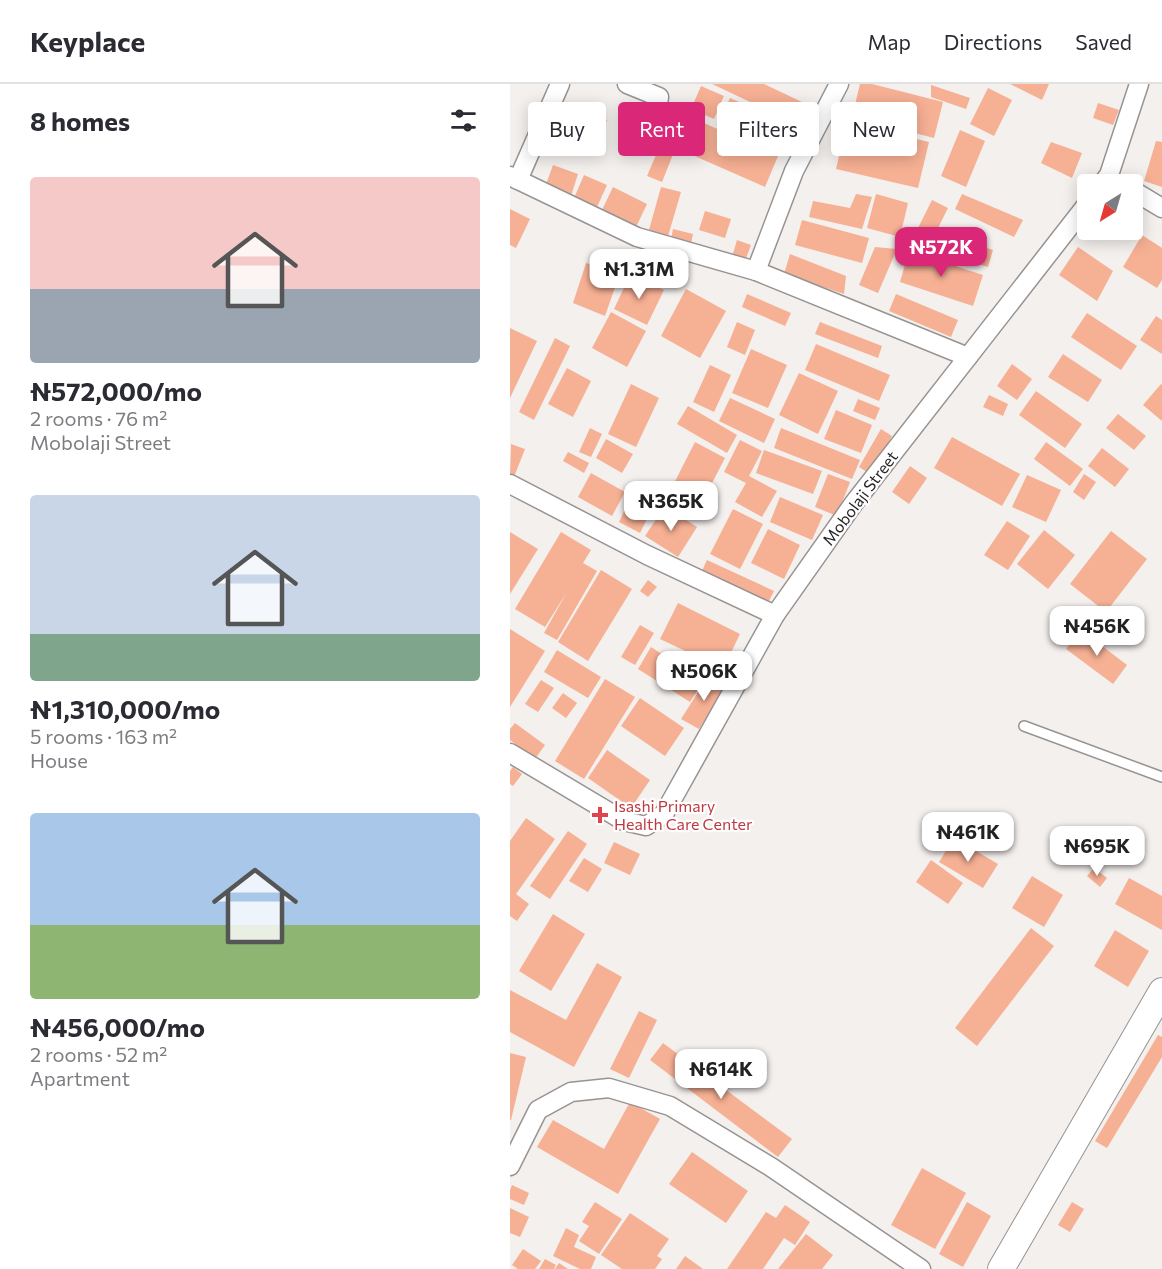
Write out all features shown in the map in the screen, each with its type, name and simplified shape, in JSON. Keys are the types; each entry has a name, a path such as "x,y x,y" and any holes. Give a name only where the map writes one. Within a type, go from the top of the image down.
{"street":[{"path":"560,84 514,178 637,237 756,271 969,357"},
{"path":"627,84 659,97 658,102"},
{"path":"756,271 794,171 839,84"},
{"path":"1114,174 1139,84"},
{"path":"1143,197 1162,208"},
{"name":"Mobolaji Street","path":"510,753 624,821 646,826 664,814 775,615 854,503 1077,217"},
{"path":"510,484 647,555 775,615"},
{"path":"1001,1269 1162,991"},
{"path":"510,1167 538,1110 571,1092 609,1088 670,1106 771,1167 921,1269"}],"lane":[{"path":"1024,726 1162,777"}],"building":[{"path":"712,84 764,84 802,102 750,102"},
{"path":"860,84 872,84 943,102 934,138 917,134 917,102 856,102"},
{"path":"1010,84 1049,84 1042,100"},
{"path":"931,85 970,98 966,109 931,97"},
{"path":"701,86 724,96 721,102 717,102 714,119 705,115 705,102 694,102"},
{"path":"988,88 1012,100 994,136 970,124"},
{"path":"1098,103 1119,110 1113,125 1093,118"},
{"path":"705,123 717,129 717,156 778,156 765,187 695,156 705,156"},
{"path":"960,130 985,141 966,187 941,176"},
{"path":"917,139 929,142 918,188 836,169 839,156 917,156"},
{"path":"1156,141 1162,142 1162,187 1144,181"},
{"path":"1051,142 1082,153 1072,178 1041,163"},
{"path":"656,156 672,156 662,182 647,176"},
{"path":"553,165 578,174 571,196 545,187"},
{"path":"584,175 607,185 597,207 574,198"},
{"path":"613,187 647,204 636,227 602,210"},
{"path":"661,187 681,192 666,243 647,237"},
{"path":"856,194 872,197 862,229 809,217 813,201 850,208"},
{"path":"876,194 908,203 900,237 867,228"},
{"path":"962,194 1023,220 1014,237 955,209"},
{"path":"932,200 948,208 929,246 913,238"},
{"path":"510,209 530,219 516,248 510,245"},
{"path":"705,211 731,219 725,238 699,230"},
{"path":"802,220 869,238 862,263 795,245"},
{"path":"673,229 693,234 690,249 670,245"},
{"path":"1143,236 1162,248 1162,280 1157,288 1123,267 1139,240 1143,240"},
{"path":"957,238 993,250 988,267 952,256"},
{"path":"737,240 751,245 745,261 732,257"},
{"path":"875,247 897,249 878,293 859,285"},
{"path":"1078,247 1113,271 1097,301 1059,275"},
{"path":"909,251 983,275 973,306 900,282"},
{"path":"790,254 846,276 844,294 784,274"},
{"path":"640,255 668,264 662,282 634,273"},
{"path":"586,263 620,273 605,316 573,303"},
{"path":"630,275 664,290 647,325 614,309"},
{"path":"686,289 726,311 700,358 661,336"},
{"path":"747,294 791,313 785,326 742,307"},
{"path":"896,294 958,320 951,337 889,311"},
{"path":"611,312 646,331 627,367 592,348"},
{"path":"1087,313 1137,346 1121,370 1071,337"},
{"path":"1156,316 1162,320 1162,354 1140,340"},
{"path":"737,322 755,330 745,355 727,347"},
{"path":"820,322 882,346 878,358 815,334"},
{"path":"510,328 537,341 510,398"},
{"path":"555,338 570,346 534,420 519,412"},
{"path":"816,344 890,375 879,401 805,370"},
{"path":"751,349 787,365 768,408 732,393"},
{"path":"1063,354 1102,380 1088,402 1048,377"},
{"path":"1012,364 1032,379 1017,400 997,386"},
{"path":"710,365 731,375 714,412 693,402"},
{"path":"567,368 591,381 573,417 548,404"},
{"path":"799,373 838,391 818,434 779,415"},
{"path":"631,384 659,398 636,447 608,434"},
{"path":"1162,385 1162,421 1143,405"},
{"path":"1036,391 1082,424 1065,448 1019,415"},
{"path":"989,395 1008,404 1003,416 983,407"},
{"path":"730,398 775,419 764,443 719,421"},
{"path":"858,399 880,408 875,420 853,411"},
{"path":"688,406 737,435 727,453 677,424"},
{"path":"836,410 872,425 861,453 824,439"},
{"path":"1118,414 1146,436 1134,450 1106,428"},
{"path":"590,428 602,434 591,457 579,452"},
{"path":"781,428 860,460 852,479 774,448"},
{"path":"881,429 892,436 870,474 859,467"},
{"path":"952,437 1020,474 1002,506 934,468"},
{"path":"606,439 633,454 622,473 596,458"},
{"path":"740,440 762,451 749,476 777,491 762,517 735,502 746,483 724,472"},
{"path":"695,442 725,458 697,512 667,497"},
{"path":"1046,442 1083,469 1070,486 1034,459"},
{"path":"511,444 525,449 514,477 510,476"},
{"path":"1102,448 1129,469 1115,487 1088,466"},
{"path":"764,450 822,471 813,494 756,473"},
{"path":"568,452 589,463 584,473 563,461"},
{"path":"910,466 927,478 909,504 892,492"},
{"path":"591,473 625,492 612,516 578,497"},
{"path":"828,474 850,482 837,516 815,507"},
{"path":"1084,474 1096,482 1084,500 1073,492"},
{"path":"1027,475 1061,490 1046,522 1012,507"},
{"path":"780,497 823,515 812,540 770,522"},
{"path":"627,505 649,515 640,533 619,522"},
{"path":"665,506 697,527 678,557 645,536"},
{"path":"733,509 763,524 740,569 710,554"},
{"path":"1007,521 1030,536 1008,570 984,555"},
{"path":"768,529 800,545 784,579 751,563"},
{"path":"1044,530 1075,555 1048,589 1017,564"},
{"path":"1111,531 1147,559 1106,612 1070,584"},
{"path":"510,532 538,549 510,594"},
{"path":"561,532 591,550 583,563 597,571 557,640 544,633 567,592 545,627 515,609"},
{"path":"707,560 774,591 767,605 701,573"},
{"path":"601,570 632,589 588,661 558,642"},
{"path":"648,580 657,587 648,597 640,591"},
{"path":"678,603 740,634 723,669 660,639"},
{"path":"640,625 654,633 635,665 621,657"},
{"path":"510,629 545,651 510,707"},
{"path":"1081,630 1127,665 1113,684 1066,649"},
{"path":"651,647 703,681 690,702 638,669"},
{"path":"557,650 601,677 588,698 544,672"},
{"path":"709,675 726,685 699,729 681,719"},
{"path":"605,679 635,697 584,779 555,761"},
{"path":"541,680 554,688 538,712 525,704"},
{"path":"563,693 577,703 566,718 552,708"},
{"path":"640,698 684,728 665,756 621,726"},
{"path":"515,723 545,745 535,759 510,740 510,729"},
{"path":"607,750 650,780 631,808 588,778"},
{"path":"513,767 522,774 513,786 510,784 510,771"},
{"path":"526,818 555,839 516,894 529,904 517,921 510,916 510,841"},
{"path":"568,831 587,844 550,899 530,886"},
{"path":"954,838 998,864 983,888 939,862"},
{"path":"614,842 640,854 630,875 604,863"},
{"path":"584,858 602,869 588,892 569,881"},
{"path":"931,860 963,883 948,904 916,882"},
{"path":"1094,868 1107,878 1100,887 1087,876"},
{"path":"1032,876 1063,895 1044,927 1012,908"},
{"path":"1129,878 1162,896 1162,930 1115,904"},
{"path":"553,914 585,934 551,991 519,971"},
{"path":"1031,928 1054,946 977,1046 955,1028"},
{"path":"1115,930 1149,951 1128,987 1094,966"},
{"path":"597,963 622,977 574,1067 510,1032 510,990 566,1020"},
{"path":"639,1011 657,1020 629,1078 610,1069"},
{"path":"1158,1035 1162,1037 1162,1057 1107,1148 1095,1141"},
{"path":"663,1043 792,1139 778,1157 650,1060"},
{"path":"510,1053 526,1057 511,1120 510,1120"},
{"path":"630,1102 660,1119 618,1194 537,1147 553,1120 604,1149"},
{"path":"692,1152 748,1191 726,1223 669,1184"},
{"path":"922,1168 966,1193 935,1249 891,1225"},
{"path":"512,1185 529,1193 524,1205 510,1199"},
{"path":"595,1202 622,1219 599,1254 579,1241 589,1226 582,1222"},
{"path":"967,1202 991,1216 963,1267 939,1254"},
{"path":"1072,1202 1084,1209 1070,1232 1058,1225"},
{"path":"785,1205 810,1222 795,1245 784,1238 763,1269 727,1269 766,1212 776,1218"},
{"path":"510,1208 529,1217 520,1237 510,1233"},
{"path":"630,1213 669,1239 657,1256 662,1259 655,1269 622,1269 601,1255"},
{"path":"566,1228 579,1235 574,1247 596,1257 591,1269 580,1269 553,1256"},
{"path":"806,1234 833,1255 822,1269 778,1269"},
{"path":"523,1249 541,1261 535,1269 518,1269 512,1265"},
{"path":"685,1256 703,1269 676,1269"},
{"path":"545,1259 556,1265 554,1269 539,1269"},
{"path":"559,1263 568,1269 555,1269"}],"place":[{"name":"Isashi Primary Health Care Center","path":"600,815"}]}
